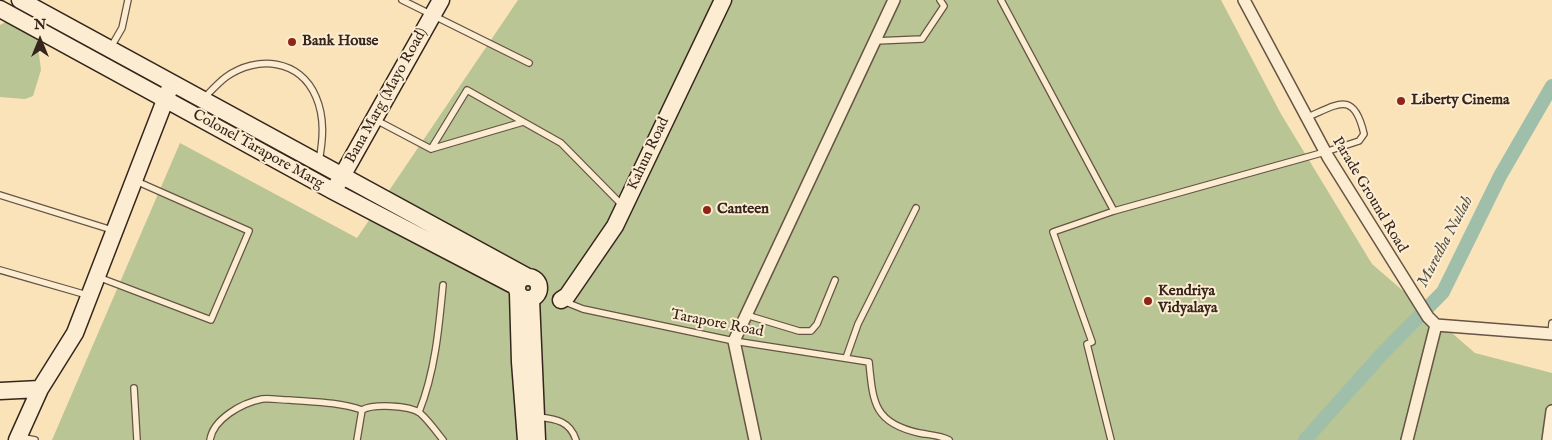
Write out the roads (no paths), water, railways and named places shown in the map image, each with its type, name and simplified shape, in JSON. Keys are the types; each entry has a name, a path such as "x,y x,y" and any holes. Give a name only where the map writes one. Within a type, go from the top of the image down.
{"street":[{"path":"0,8 4,0"},
{"name":"Colonel Tarapore Marg","path":"20,0 342,176 528,289"},
{"name":"Bana Marg (Mayo Road)","path":"333,191 441,0"},
{"name":"Kahun Road","path":"561,300 567,296 599,251 624,207 723,0"},
{"path":"755,440 734,341 894,0"},
{"name":"Parade Ground Road","path":"1249,2 1306,118 1325,152 1413,295 1432,321"},
{"name":"Colonel Tarapore Marg","path":"0,8 333,191 528,289"},
{"path":"18,438 40,389 75,333 172,83"},
{"path":"528,289 561,300"},
{"path":"528,289 537,440"},
{"path":"526,440 520,362 528,289"},
{"path":"1407,440 1432,321 1552,330"},
{"path":"0,392 40,389"},
{"path":"0,392 32,405"},
{"path":"1548,440 1552,411"}],"lane":[{"path":"110,49 122,28 128,0"},
{"path":"402,0 529,63"},
{"path":"875,41 922,39 944,6 940,0"},
{"path":"1001,0 1114,211"},
{"path":"202,100 225,78 251,65 271,63 292,71 309,85 319,105 322,132 318,163"},
{"path":"431,149 467,90 561,143 624,207"},
{"path":"1111,440 1086,344 1092,342 1053,232 1114,211 1325,152 1359,141 1363,137 1362,126 1353,108 1348,104 1338,104 1306,118"},
{"path":"374,119 431,149 523,122"},
{"path":"96,276 210,320 248,231 134,180"},
{"path":"0,195 114,231"},
{"path":"846,358 858,324 916,208"},
{"path":"0,270 89,296"},
{"path":"746,315 798,331 811,331 817,324 836,280"},
{"path":"419,412 428,390 434,362 443,285"},
{"name":"Tarapore Road","path":"561,300 584,309 734,341 869,362 871,387 877,409 882,417 894,425 949,440"},
{"path":"134,388 137,440"},
{"path":"210,440 211,432 218,423 236,411 264,399 344,404 362,410 370,406 410,408 419,412 443,440"},
{"path":"357,440 362,410"},
{"path":"536,416 554,419 567,424 576,440"},
{"path":"18,438 35,440"}],"waterway":[{"name":"Muredha Nullah","path":"1305,440 1381,355 1443,292 1500,176 1552,86"}],"place":[{"name":"Bank House","path":"292,42"},
{"name":"Liberty Cinema","path":"1401,101"},
{"name":"Canteen","path":"707,210"},
{"name":"Kendriya Vidyalaya","path":"1148,301"}]}
